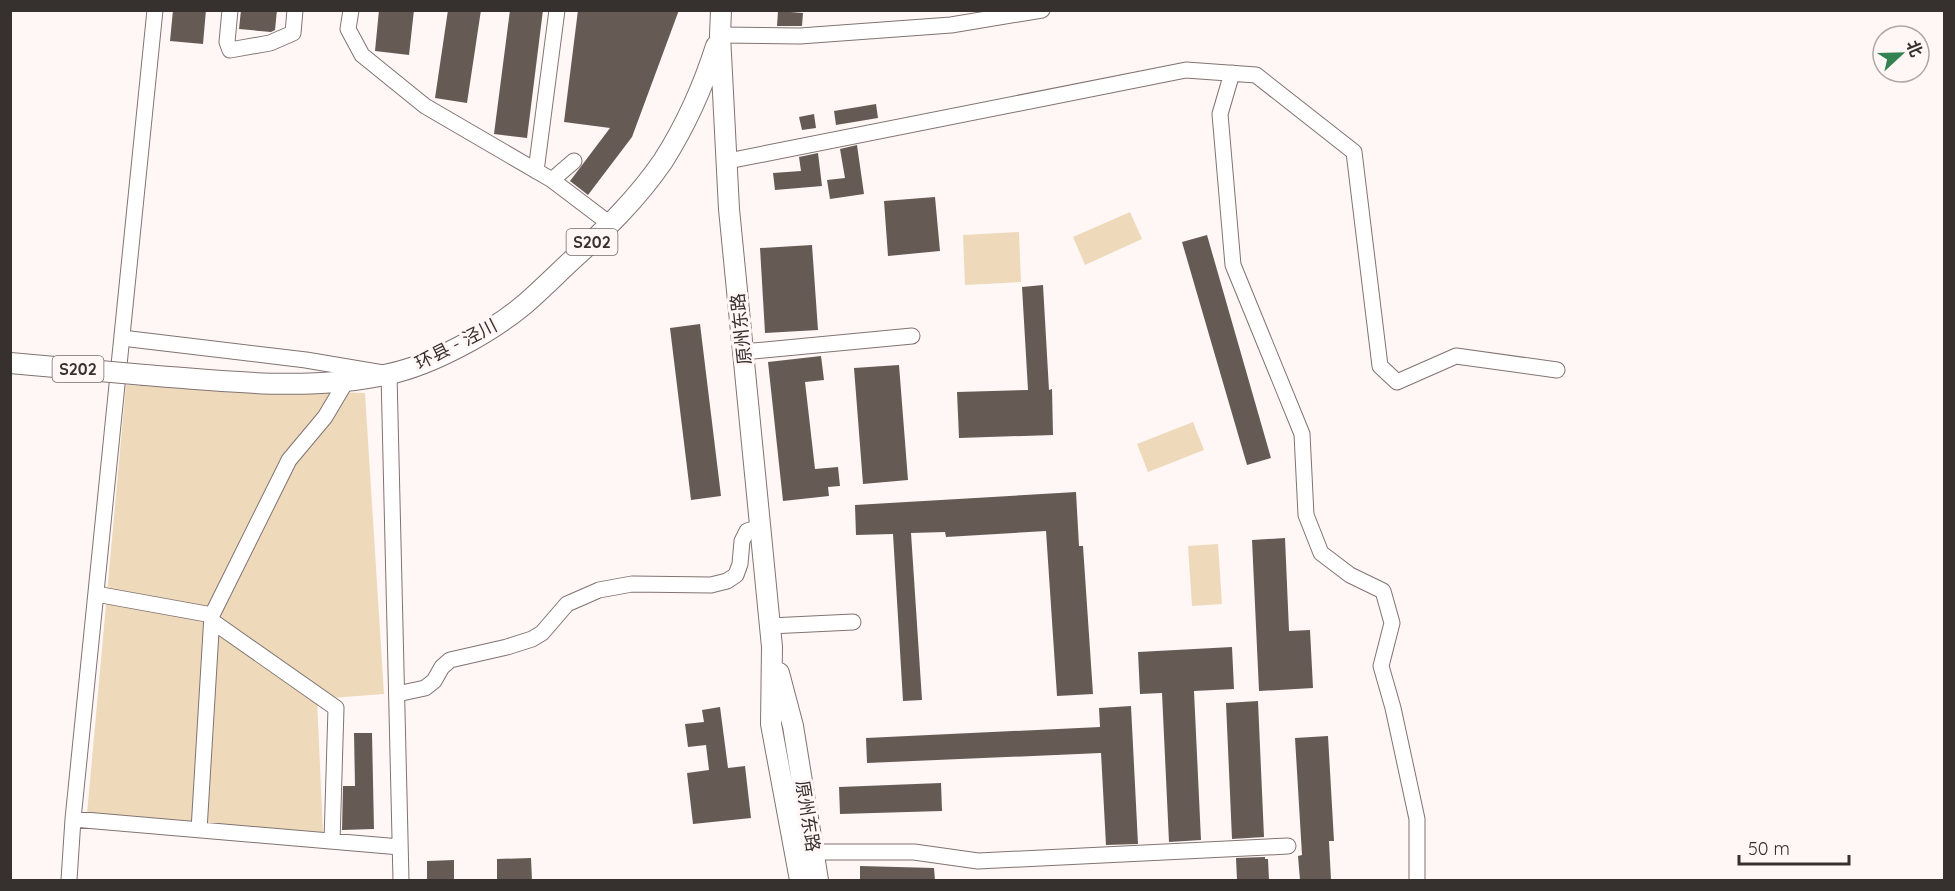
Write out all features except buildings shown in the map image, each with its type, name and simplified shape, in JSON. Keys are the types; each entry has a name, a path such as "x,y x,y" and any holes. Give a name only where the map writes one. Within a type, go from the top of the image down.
{"main road":[{"name":"原州东路","path":"721,10 720,35 729,209 772,647 771,724 800,880"},
{"name":"环县 - 泾川","path":"10,363 246,383 315,385 389,374 428,362 483,333 523,305 632,202 663,160 705,83 720,35"},
{"name":"原州东路","path":"772,647 793,726 818,880"}],"street":[{"path":"69,880 73,819 155,10"},
{"path":"230,10 227,42 230,50 270,43 293,33 295,10"},
{"path":"351,10 348,29 362,55 425,106 552,180 610,224"},
{"path":"536,171 557,10"},
{"path":"720,35 800,36 939,26 1042,10"},
{"path":"728,162 1186,70 1256,75 1354,152 1380,366 1397,382 1456,356 1557,370"},
{"path":"1232,73 1220,114 1233,265 1302,434 1306,515 1322,553 1350,575 1383,591 1392,623 1381,666 1393,708 1417,819 1417,880"},
{"path":"552,180 574,161"},
{"path":"743,352 912,336"},
{"path":"122,338 306,360 389,374 401,880"},
{"path":"199,830 212,618 289,460 325,417 347,380"},
{"path":"396,694 425,688 434,681 442,667 450,660 532,639 542,633 567,604 599,590 632,585 711,585 728,581 736,575 741,564 742,541 747,531 760,526"},
{"path":"96,594 212,618 336,708 332,841"},
{"path":"770,626 853,622"},
{"path":"73,819 400,847"},
{"path":"814,852 914,852 978,861 1288,846"}],"shaded area":[{"path":"1130,212 1142,239 1085,265 1073,237"},
{"path":"1019,232 1021,282 965,285 963,235"},
{"path":"126,385 365,393 384,694 317,699 323,832 87,814"},
{"path":"1193,422 1204,450 1148,472 1137,444"},
{"path":"1218,544 1222,604 1192,606 1188,546"}]}
